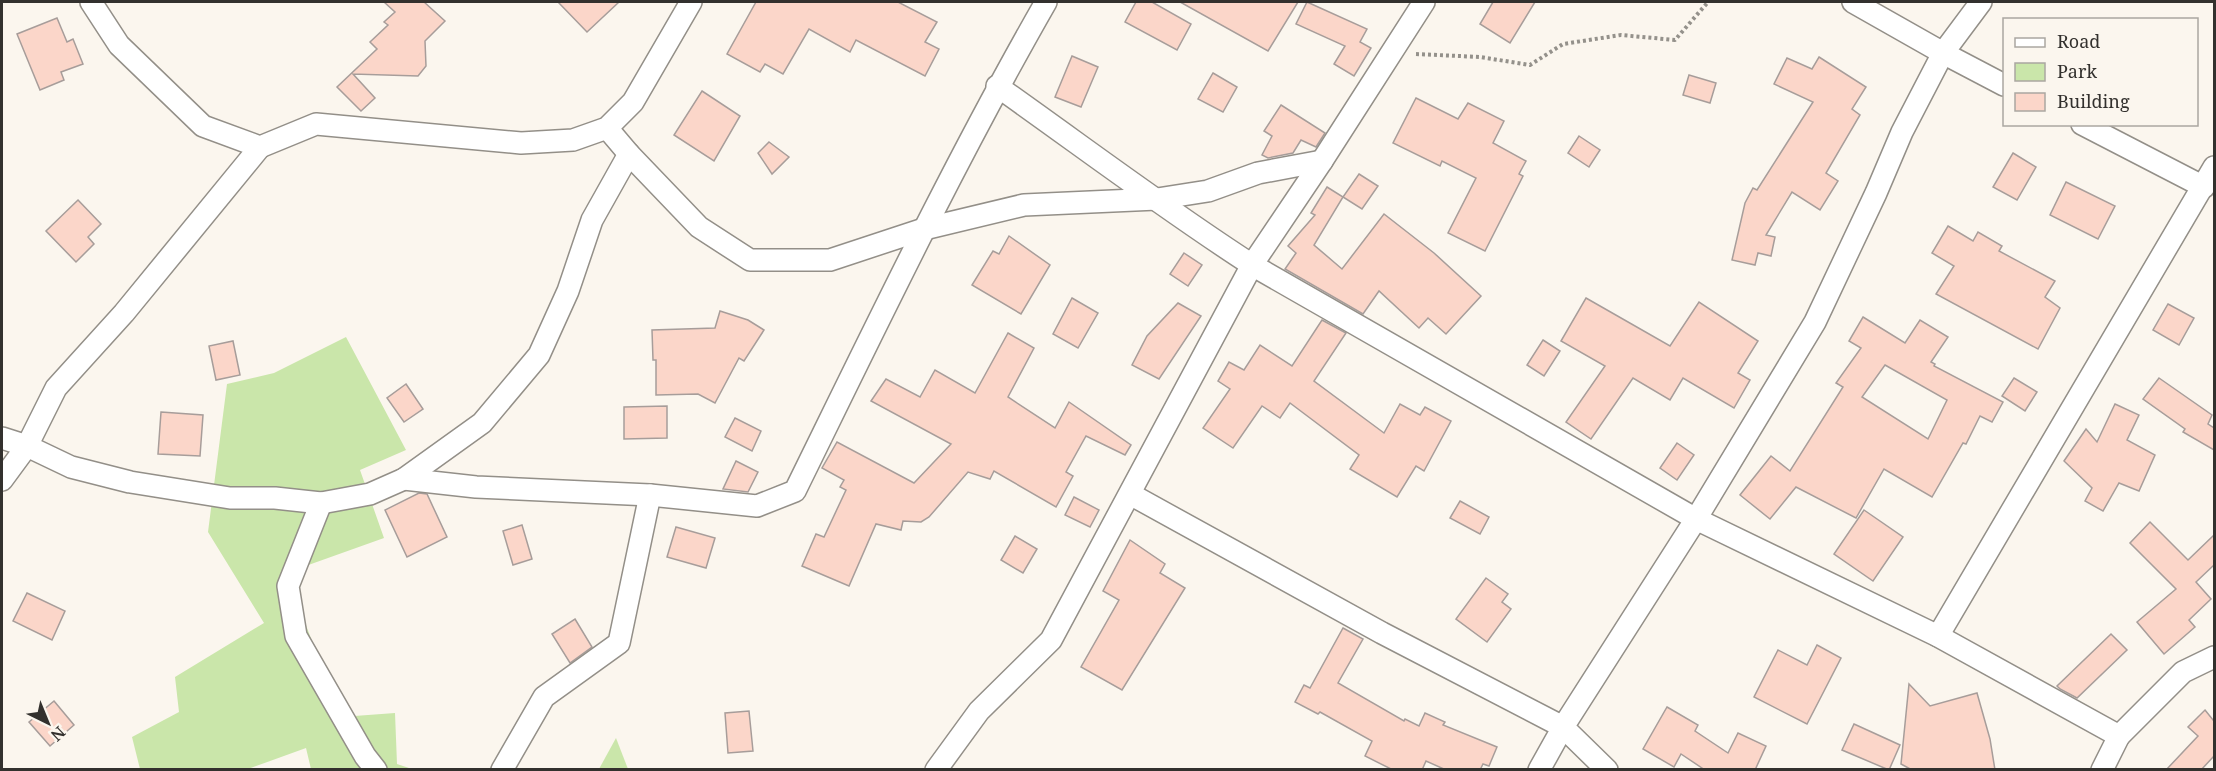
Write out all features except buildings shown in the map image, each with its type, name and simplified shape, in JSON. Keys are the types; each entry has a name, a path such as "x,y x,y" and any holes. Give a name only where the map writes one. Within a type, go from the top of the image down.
{"street":[{"path":"91,2 118,45 203,126 260,147"},
{"path":"2,482 27,446 56,388 124,313 260,147 316,124 521,143 573,140 607,128 633,102 692,2"},
{"path":"404,479 476,487 650,495 758,506 795,491 997,86 1046,2"},
{"path":"936,770 979,711 1051,640 1252,265 1424,2"},
{"path":"1853,2 2003,84"},
{"path":"1539,770 1563,727 1696,519 1815,322 1902,132 1943,53 1980,2"},
{"path":"997,86 1157,199 1190,225 1252,265 1696,519 1938,636 2119,736"},
{"path":"2086,126 2204,187"},
{"path":"607,128 699,228 750,260 830,260 924,229 1024,205 1157,199 1208,191 1258,173 1322,161"},
{"path":"2,438 27,446 71,467 130,482 230,498 275,498 321,502 370,494 404,479 482,423 539,355 568,291 592,220 629,154"},
{"path":"1938,636 2214,167"},
{"path":"1130,494 1382,633 1563,727 1607,770"},
{"path":"502,770 544,697 618,643 650,495"},
{"path":"321,502 288,586 296,636 365,756 376,770"},
{"path":"2102,770 2119,736 2183,672 2214,657"}],"path":[{"path":"1392,52 1480,57 1530,65 1563,44 1621,35 1675,40 1708,2"}],"green space":[{"path":"346,337 406,450 360,470 384,538 286,573 341,717 395,713 397,764 412,769 311,769 306,748 248,769 140,769 132,737 179,712 175,677 264,623 208,532 227,384 274,373"},
{"path":"616,738 628,769 599,769"}]}
